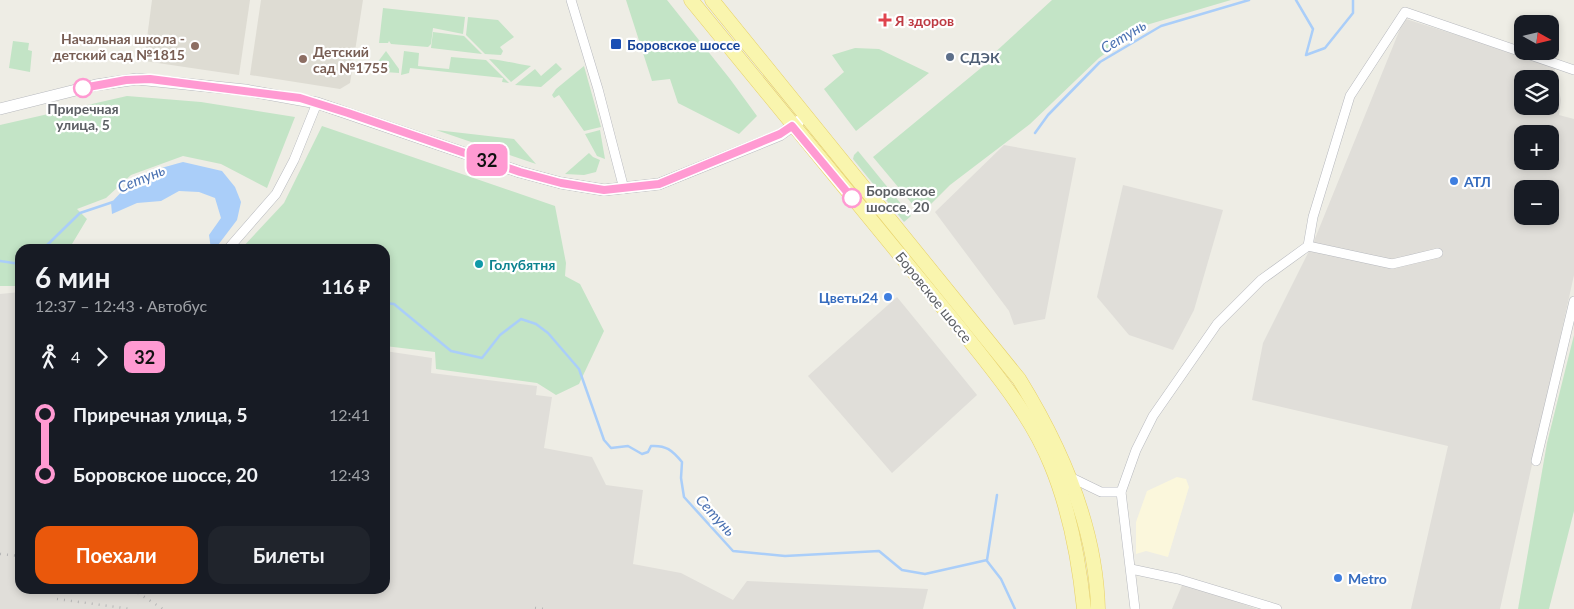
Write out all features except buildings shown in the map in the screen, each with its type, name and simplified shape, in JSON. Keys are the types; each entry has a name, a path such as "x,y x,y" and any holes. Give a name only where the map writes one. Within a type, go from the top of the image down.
{"main road":[{"name":"Боровское шоссе","path":"691,0 792,126 958,326 996,374 1027,420 1051,463 1066,508 1077,556 1084,609"},
{"name":"Боровское шоссе","path":"712,0 1013,371 1048,429 1068,476 1084,521 1094,572 1098,609"}],"street":[{"path":"571,0 596,81 624,189"},
{"path":"1135,609 1121,492 1136,450 1153,416 1217,324 1261,280 1308,246 1313,217 1350,96 1405,12 1574,70"},
{"path":"0,110 96,85 137,79 245,90 318,103 520,172 585,188 624,189 659,184 780,134 805,116"},
{"path":"232,244 276,194 294,160 318,103"},
{"path":"1308,246 1392,264 1438,253"},
{"path":"1536,461 1574,301"},
{"path":"1068,476 1101,492 1121,492"},
{"path":"1131,569 1178,579 1277,609"}],"shaded area":[{"name":"Начальная школа - детский сад №1815","path":"152,0 250,0 239,75 144,61"},
{"name":"Детский сад №1755","path":"261,0 363,0 350,83 340,89 250,75"},
{"path":"1406,19 1514,53 1514,60 1535,60 1554,66 1555,70 1514,70 1514,115 1559,115 1574,119 1574,275 1500,609 1411,609 1448,446 1252,400 1263,343 1314,241 1402,24"},
{"path":"1559,90 1561,100 1559,115"},
{"path":"1004,145 1076,158 1045,319 1014,325 1009,311 935,212"},
{"path":"1123,185 1223,210 1194,310 1173,350 1129,335 1097,297"},
{"path":"15,292 15,594 390,594 390,352 432,358 431,373 537,386 536,395 552,397 544,448 592,457 606,485 643,490 633,564 681,573 733,600 747,581 928,589 923,609 0,609 0,294"},
{"path":"897,297 977,395 892,473 808,376"},
{"path":"1177,477 1186,479 1189,487 1168,557 1146,551 1136,554 1136,522 1147,491"},
{"path":"1183,583 1257,609 1172,609"}],"green space":[{"path":"626,0 667,0 757,116 739,134 678,103 670,79 652,81"},
{"path":"1052,0 1231,0 1143,26 1099,58 1030,124 950,185 923,212 914,206 873,157 993,58 991,56"},
{"path":"383,8 465,17 463,34 433,28 431,44 428,47 391,44 389,41 388,43 379,43"},
{"path":"468,17 498,20 514,37 500,47 503,51 501,55 485,54 466,35"},
{"path":"433,32 464,36 482,54 431,48"},
{"path":"13,41 29,43 28,50 32,51 30,72 9,68"},
{"path":"855,48 879,49 929,73 856,131 824,89 844,72 832,55"},
{"path":"386,51 399,69 399,73 371,71"},
{"path":"404,51 419,53 418,66 449,69 451,57 486,60 509,83 502,82 503,78 410,68 409,73 401,75"},
{"path":"489,59 499,60 531,66 511,82"},
{"path":"556,63 562,69 541,87 515,85 535,69 541,76"},
{"path":"584,66 601,127 584,131 559,95 554,98 552,95 556,89"},
{"path":"127,96 201,102 295,117 267,188 221,164 183,156 131,175 106,198 77,209 87,219 72,244 15,244 15,286 0,286 0,125"},
{"path":"322,126 555,206 566,263 565,276 580,284 604,331 579,384 556,395 537,383 436,369 435,352 390,347 390,244 246,244 284,203"},
{"path":"436,130 514,139 536,164"},
{"path":"600,130 605,159 597,156 585,134"},
{"path":"858,151 911,216 904,222 853,159"},
{"path":"589,153 600,160 596,172 584,175 565,174"},
{"path":"1574,335 1574,511 1549,609 1518,609 1547,443"}],"water":[{"path":"183,162 222,171 235,187 241,202 237,220 219,244 210,244 209,235 221,218 215,198 199,192 179,191 161,201 137,203 112,214 111,203 128,186 135,180 160,169"}],"waterway":[{"name":"Сетунь","path":"1035,133 1048,115 1100,62 1161,26 1249,0"},
{"name":"Сетунь","path":"1296,0 1313,29 1306,55 1325,48 1353,13 1353,0"},
{"name":"Сетунь","path":"48,244 80,213 113,202"},
{"name":"Сетунь","path":"0,261 15,263"},
{"name":"Сетунь","path":"390,304 394,304 451,351 482,358 500,335 521,319 536,324 548,333 579,369 604,440 611,448 628,446 642,454 648,452 651,446 661,446 672,451 682,462 681,478 684,497 733,551 785,556 879,551 902,570 925,574 987,560 997,495"},
{"path":"987,561 1001,579 1015,609"}],"railway":[{"path":"0,554 15,556"},
{"path":"140,594 163,609"},
{"path":"57,599 131,609"},
{"path":"535,608 545,609"}],"bus line":[{"name":"32","path":"83,88 126,80 150,79 300,98 520,172 561,183 604,190 659,184 780,134 792,126 852,198"}],"place":[{"name":"Я здоров","path":"885,20"},
{"name":"Боровское шоссе","path":"616,44"},
{"name":"Начальная школа - детский сад №1815","path":"195,46"},
{"name":"СДЭК","path":"950,57"},
{"name":"Детский сад №1755","path":"303,59"},
{"name":"Приречная улица, 5","path":"83,88"},
{"name":"АТЛ","path":"1454,181"},
{"name":"Боровское шоссе, 20","path":"852,198"},
{"name":"Голубятня","path":"479,264"},
{"name":"Цветы24","path":"888,297"},
{"name":"Metro","path":"1338,578"}]}
